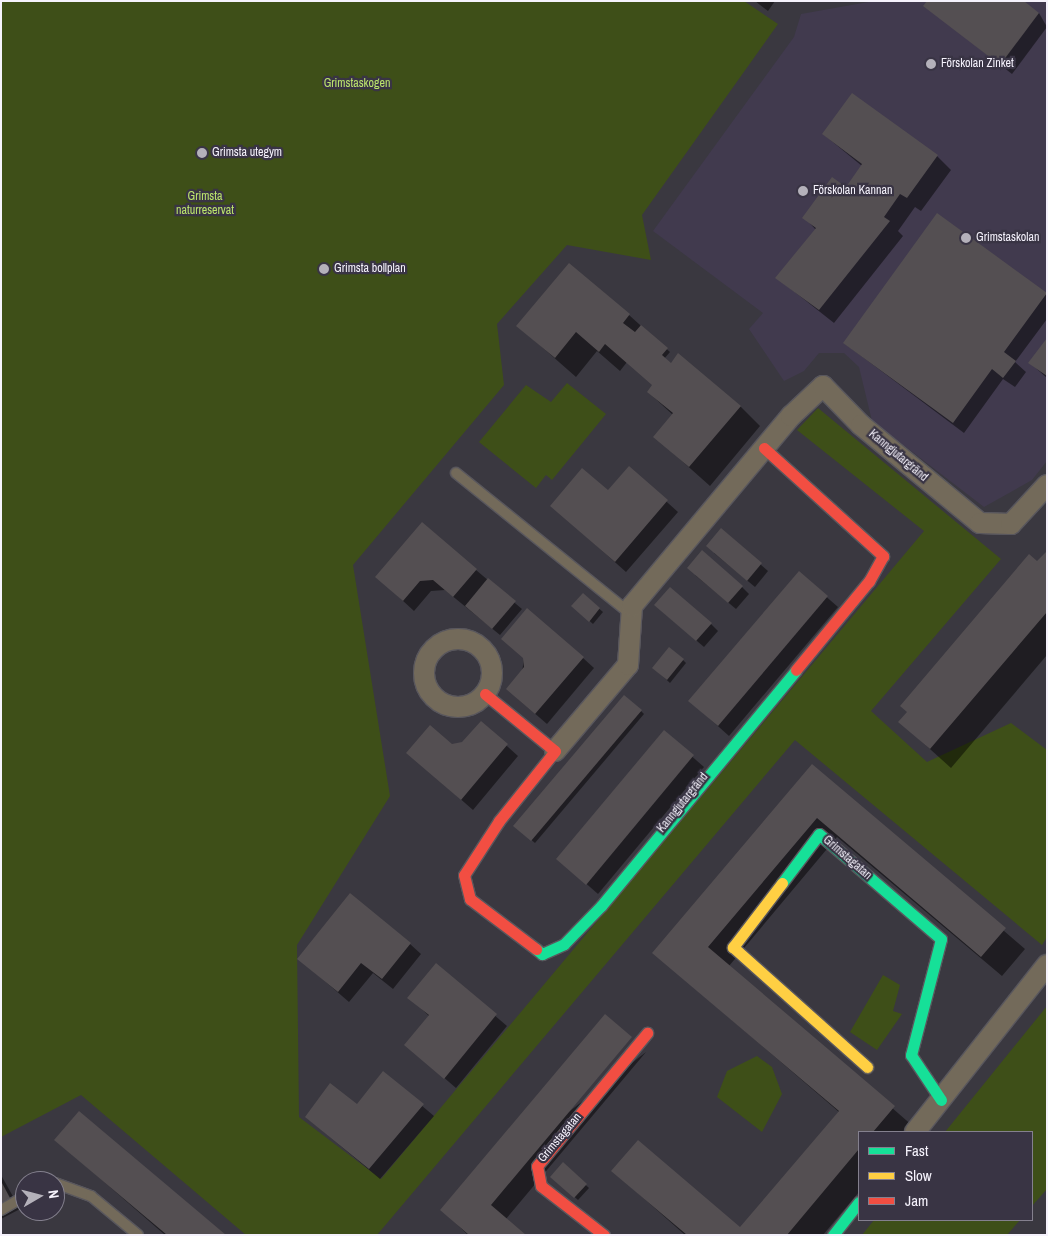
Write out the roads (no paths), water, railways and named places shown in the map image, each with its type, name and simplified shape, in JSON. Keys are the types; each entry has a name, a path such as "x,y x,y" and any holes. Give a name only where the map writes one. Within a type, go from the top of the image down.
{"street":[{"name":"Kanngjutargränd","path":"764,448 883,556 869,581 601,906 564,944 542,954 470,899 464,875 499,821 628,665 632,606 764,448 824,386 860,425 980,523 1011,524 1047,485"},
{"path":"485,694 555,751"},
{"name":"Grimstagatan","path":"867,1067 733,947 819,834 942,939 911,1055 941,1100"},
{"path":"916,1131 1047,965"},
{"name":"Grimstagatan","path":"604,1235 541,1186 537,1166 647,1033"},
{"path":"833,1235 858,1203"}],"lane":[{"path":"456,474 631,614"},
{"path":"65,1187 91,1196 138,1235"},
{"path":"1,1210 15,1202"}],"place":[{"name":"Förskolan Zinket","path":"931,64"},
{"name":"Grimsta utegym","path":"202,153"},
{"name":"Förskolan Kannan","path":"803,191"},
{"name":"Grimstaskolan","path":"966,238"},
{"name":"Grimsta bollplan","path":"324,269"}],"park label":[{"name":"Grimstaskogen","path":"357,84"},
{"name":"Grimsta naturreservat","path":"205,204"}]}
